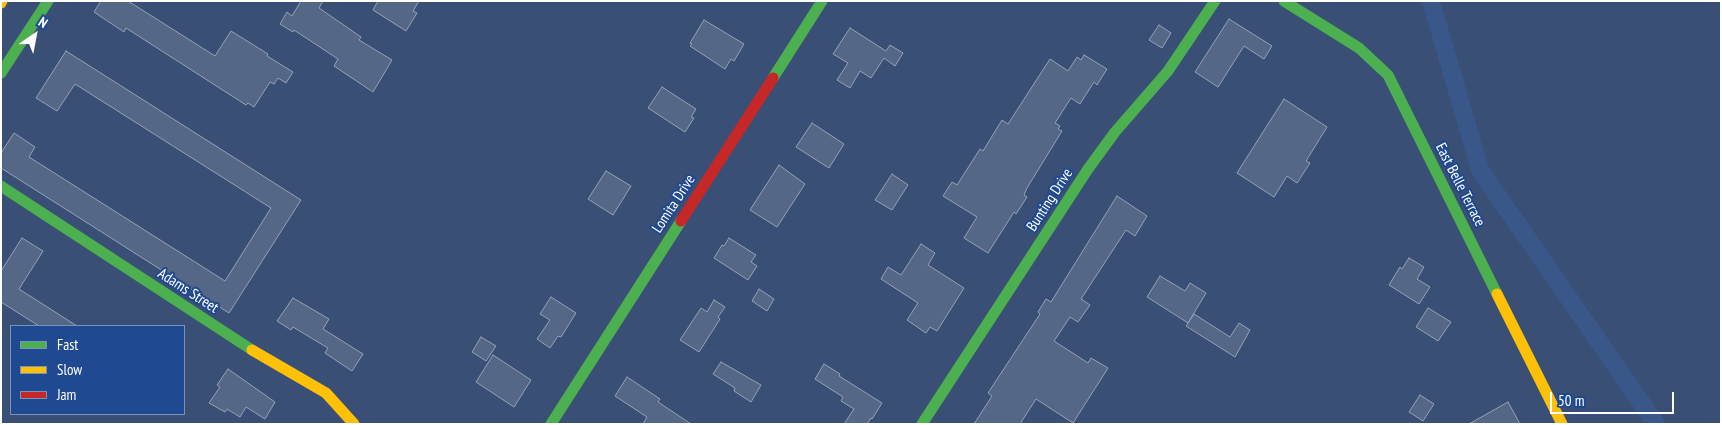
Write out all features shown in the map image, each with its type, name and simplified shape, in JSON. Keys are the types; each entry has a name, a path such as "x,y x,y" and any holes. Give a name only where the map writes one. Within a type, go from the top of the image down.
{"street":[{"path":"1,73 48,1"},
{"name":"Lomita Drive","path":"552,424 822,1"},
{"name":"Bunting Drive","path":"922,424 1088,169 1115,132 1168,71 1215,1"},
{"name":"East Belle Terrace","path":"1284,1 1359,48 1388,75 1562,424"},
{"name":"Adams Street","path":"1,186 234,339 326,392 354,424"}],"building":[{"path":"101,1 128,1 215,56 231,31 293,72 286,83 278,78 274,84 270,82 254,107 248,103 246,105 126,28 124,32 94,12"},
{"path":"301,1 323,1 319,8 361,37 359,40 392,60 373,92 334,66 338,59 294,30 293,32 280,24 287,12 292,16"},
{"path":"378,1 419,1 413,11 417,13 406,31 373,10"},
{"path":"1229,19 1272,46 1264,59 1244,46 1218,87 1195,72"},
{"path":"704,20 744,44 734,61 731,59 725,69 690,46"},
{"path":"1159,25 1171,33 1162,48 1149,40"},
{"path":"850,28 886,51 890,45 903,53 895,66 884,58 871,78 860,71 850,88 837,80 848,63 833,54"},
{"path":"66,51 301,200 229,313 1,168 1,153 14,133 35,147 29,157 225,281 271,208 75,84 57,111 36,98"},
{"path":"1084,55 1107,69 1097,85 1094,82 1080,104 1071,98 1055,123 1060,126 1058,129 1062,131 1027,188 1024,195 1027,197 1016,214 1014,212 988,253 964,238 977,217 943,196 952,182 957,185 980,149 983,151 1002,120 1008,124 1050,59 1068,71 1077,57 1081,60"},
{"path":"662,87 696,109 691,117 694,118 685,132 648,108"},
{"path":"1284,99 1327,127 1306,161 1310,163 1297,183 1287,176 1274,197 1237,173"},
{"path":"812,123 844,144 829,168 796,147"},
{"path":"779,165 805,184 777,227 750,210"},
{"path":"606,171 631,186 613,215 588,199"},
{"path":"892,174 908,185 892,210 875,200"},
{"path":"1117,196 1147,216 1135,236 1126,230 1081,299 1090,305 1078,322 1070,317 1054,341 1088,363 1091,358 1108,368 1073,423 1036,399 1020,424 974,424 992,396 988,393 1040,314 1038,312 1046,299 1051,302"},
{"path":"22,238 43,251 19,289 75,325 37,325 1,302 1,271"},
{"path":"729,238 756,255 751,262 757,266 748,280 714,258"},
{"path":"921,244 935,253 928,265 964,288 937,331 930,327 926,333 907,320 918,303 881,279 888,267 901,275"},
{"path":"1409,258 1424,267 1417,279 1430,287 1419,304 1389,285 1400,267 1402,269"},
{"path":"1160,276 1185,291 1190,283 1206,293 1188,323 1147,297"},
{"path":"759,289 774,299 767,311 752,301"},
{"path":"551,297 576,313 561,337 558,336 550,348 537,339 550,320 540,314"},
{"path":"293,298 329,319 323,329 363,354 352,371 325,353 328,348 293,327 291,330 277,321"},
{"path":"714,300 725,307 718,317 720,319 699,352 680,340 701,308 707,312"},
{"path":"1428,308 1451,322 1438,341 1416,327"},
{"path":"1194,314 1230,337 1239,323 1250,330 1235,357 1186,326"},
{"path":"481,337 496,346 486,361 472,352"},
{"path":"493,355 531,380 514,407 476,382"},
{"path":"721,362 761,385 751,402 734,391 735,388 713,374"},
{"path":"824,364 840,374 839,376 882,403 867,424 844,424 854,409 841,401 843,397 815,379"},
{"path":"228,369 275,402 265,419 246,407 240,417 227,409 225,412 209,403 220,387 217,385"},
{"path":"627,377 660,399 658,402 691,424 643,424 647,417 615,396"},
{"path":"1420,395 1434,404 1423,421 1409,412"},
{"path":"1508,402 1520,424 1469,424"}],"waterway":[{"path":"1431,1 1480,170 1656,424"}],"traffic: fast":[{"path":"1,73 48,1"},
{"path":"773,78 822,1"},
{"path":"922,424 1088,169 1115,132 1168,71 1215,1"},
{"path":"1284,1 1359,48 1388,75 1497,294"},
{"path":"1,186 252,350"},
{"path":"551,424 681,221"}],"traffic: slow":[{"path":"1497,294 1562,424"},
{"path":"252,350 326,393 354,424"}],"traffic: jam":[{"path":"681,221 773,78"}]}
